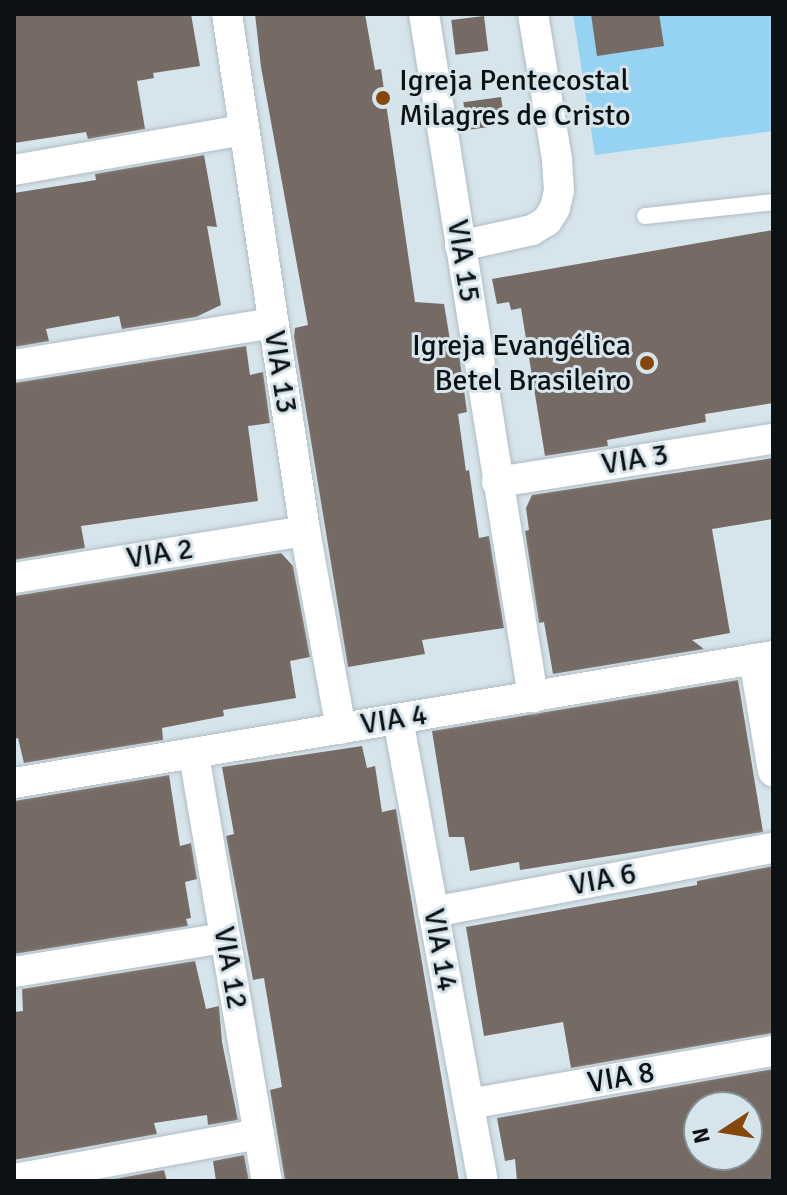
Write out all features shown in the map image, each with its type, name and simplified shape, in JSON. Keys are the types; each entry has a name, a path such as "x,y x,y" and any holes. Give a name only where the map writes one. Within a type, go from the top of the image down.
{"street":[{"name":"VIA 13","path":"227,14 305,531 341,729"},
{"name":"VIA 15","path":"424,14 533,697"},
{"path":"460,246 532,230 547,221 555,208 559,190 557,159 533,14"},
{"path":"14,170 244,130"},
{"path":"14,365 272,323"},
{"name":"VIA 3","path":"497,482 773,439"},
{"name":"VIA 2","path":"14,578 305,531"},
{"path":"764,657 773,771"},
{"name":"VIA 4","path":"14,783 764,657"},
{"name":"VIA 14","path":"398,719 483,1181"},
{"name":"VIA 12","path":"194,755 267,1181"},
{"name":"VIA 6","path":"433,912 773,848"},
{"path":"14,972 224,938"},
{"name":"VIA 8","path":"469,1104 773,1051"},
{"path":"14,1179 259,1134"}],"lane":[{"path":"645,216 773,202"}],"shaded area":[{"path":"573,14 773,14 773,131 595,155"}],"building":[{"path":"14,14 191,14 200,66 153,73 154,78 137,81 145,129 88,139 86,132 14,143"},
{"path":"255,14 365,14 375,70 381,69 415,302 444,304 450,340 457,340 467,412 458,414 466,471 469,470 479,538 489,536 504,628 422,640 425,654 348,667 294,337 295,328 308,325 261,67"},
{"path":"591,14 659,14 664,46 597,56"},
{"path":"484,16 488,51 456,55 451,20"},
{"path":"501,97 505,125 467,130 463,102"},
{"path":"204,155 217,227 207,226 221,305 196,317 122,329 119,316 46,329 49,341 14,347 14,193 96,180 95,174"},
{"path":"773,230 773,403 705,414 706,422 607,440 608,446 545,456 521,308 511,310 509,302 497,304 492,279"},
{"path":"246,346 250,375 263,372 270,423 248,426 258,501 81,526 85,548 14,560 14,383"},
{"path":"773,458 773,519 712,529 730,633 692,640 704,649 553,674 544,622 539,623 525,531 529,530 526,508 532,495"},
{"path":"281,553 293,566 310,657 290,661 296,698 223,710 224,716 162,728 163,740 24,763 18,738 14,739 14,596"},
{"path":"738,680 763,832 520,870 519,862 470,871 464,837 449,837 432,731"},
{"path":"362,746 367,768 375,766 382,812 396,809 459,1181 285,1181 270,1090 282,1087 264,978 253,980 226,836 234,834 222,767"},
{"path":"169,775 180,846 191,843 197,879 185,882 191,918 186,919 188,926 14,954 14,801"},
{"path":"773,866 773,1033 571,1068 563,1022 484,1036 466,927 697,885 697,881"},
{"path":"195,961 206,1009 219,1006 222,1042 238,1120 208,1125 207,1115 154,1123 157,1134 14,1160 14,1012 23,1011 22,989"},
{"path":"773,1069 773,1181 517,1181 515,1159 505,1161 497,1118"},
{"path":"244,1155 249,1181 216,1181 213,1161"},
{"path":"164,1170 167,1181 103,1181"}],"place":[{"name":"Igreja Pentecostal Milagres de Cristo","path":"383,98"},
{"name":"Igreja Evangélica Betel Brasileiro","path":"647,363"}]}
